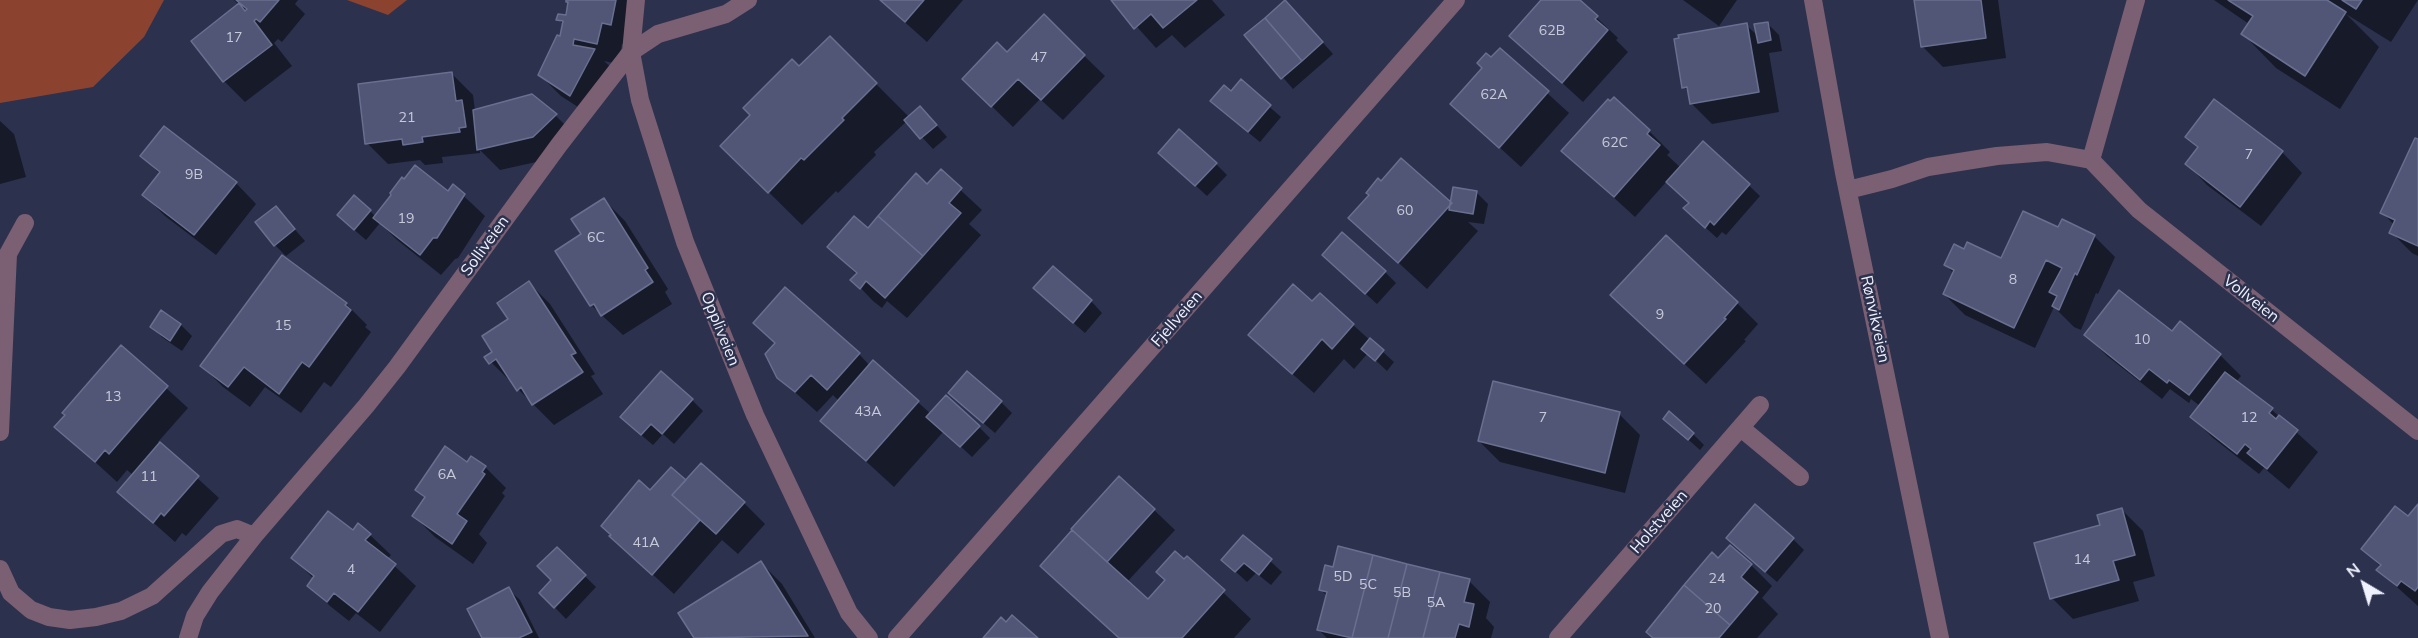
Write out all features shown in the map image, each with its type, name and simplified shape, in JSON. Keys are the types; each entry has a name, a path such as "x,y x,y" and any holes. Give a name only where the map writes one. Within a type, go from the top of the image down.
{"street":[{"name":"Oppliveien","path":"636,0 631,52 640,100 685,242 755,415 849,613 870,638"},
{"name":"Solliveien","path":"188,638 195,616 210,592 254,536 391,375 559,145 631,52 658,34 726,15 748,0"},
{"name":"Fjellveien","path":"897,638 1456,0"},
{"name":"Rønvikveien","path":"1813,0 1848,190 1940,638"},
{"path":"1848,190 1928,167 1998,156 2048,152 2091,160 2136,0"},
{"name":"Vollveien","path":"2091,160 2139,210 2418,431"},
{"path":"0,432 8,254 25,223"},
{"name":"Holstveien","path":"1558,638 1760,405"},
{"path":"1741,428 1800,477"},
{"path":"0,569 11,593 31,610 50,617 70,620 96,617 121,611 153,596 222,534 237,529 254,536"}],"shaded area":[{"path":"0,0 164,0 144,37 93,87 0,103"},
{"path":"347,0 407,0 388,15"}],"building":[{"path":"236,0 279,0 260,22 256,19 254,21 272,45 223,82 191,41 239,3 245,11 247,9"},
{"path":"566,0 616,0 611,25 602,23 597,44 574,39 573,45 595,49 570,96 538,75 557,35 560,36 563,21 556,20 558,14 566,15 568,2"},
{"path":"880,0 924,0 905,22"},
{"path":"1111,0 1197,0 1163,28 1151,14 1134,29"},
{"path":"1285,0 1323,42 1302,61 1265,18"},
{"path":"1541,0 1580,0 1598,16 1595,19 1608,30 1562,83 1509,36"},
{"path":"1914,0 1981,0 1986,38 1921,47"},
{"path":"2228,0 2327,0 2346,12 2305,76 2241,34 2253,16"},
{"path":"2342,0 2362,0 2356,9"},
{"path":"1044,14 1085,55 1041,100 1018,79 991,107 962,79 997,42 1007,52"},
{"path":"1265,18 1302,61 1281,79 1244,35"},
{"path":"1768,22 1771,40 1758,43 1754,24"},
{"path":"1747,23 1759,92 1690,104 1687,87 1682,88 1674,39 1679,38 1678,35"},
{"path":"830,36 877,83 842,118 844,120 804,160 801,158 768,193 720,146 750,115 743,108 792,59 799,66"},
{"path":"1500,48 1549,91 1499,148 1450,104 1482,68 1477,63 1486,53 1491,57"},
{"path":"452,72 456,101 462,100 466,127 459,128 460,132 422,137 423,142 403,145 402,139 365,144 358,84"},
{"path":"1241,79 1271,105 1248,132 1210,101 1224,85 1231,91"},
{"path":"532,94 557,114 533,137 477,150 473,110"},
{"path":"1614,97 1650,130 1647,134 1660,145 1614,197 1561,151 1608,99 1610,101"},
{"path":"2214,99 2283,151 2240,207 2185,164 2198,147 2185,137"},
{"path":"920,106 937,125 920,139 904,120"},
{"path":"164,126 237,182 194,235 142,195 160,172 140,156"},
{"path":"1179,129 1217,163 1195,186 1158,153"},
{"path":"2415,138 2418,139 2418,246 2389,233 2395,220 2380,213"},
{"path":"1703,141 1750,184 1714,225 1710,221 1705,228 1683,208 1689,203 1666,182"},
{"path":"1401,158 1452,203 1398,263 1348,218 1369,195 1366,193 1378,178 1381,181"},
{"path":"415,165 448,191 453,184 465,194 437,238 433,238 420,255 373,218 402,177 404,179"},
{"path":"941,169 962,188 949,203 961,213 923,256 878,216 916,173 927,184"},
{"path":"1453,187 1477,191 1473,214 1449,210"},
{"path":"354,195 371,210 354,230 337,215"},
{"path":"604,198 648,268 645,270 653,282 601,316 594,304 590,306 555,251 581,234 571,219"},
{"path":"276,206 295,229 274,246 255,222"},
{"path":"2023,211 2058,227 2062,219 2095,235 2059,310 2052,306 2057,296 2049,292 2062,268 2046,260 2014,328 1943,294 1954,270 1944,265 1954,244 1964,249 1967,242 2001,258"},
{"path":"854,216 868,228 878,216 923,256 885,298 866,281 860,289 850,280 857,273 827,247"},
{"path":"1342,232 1386,271 1365,294 1322,255"},
{"path":"1666,235 1738,302 1724,318 1726,319 1684,364 1610,295"},
{"path":"282,255 347,303 345,305 351,310 309,367 302,362 279,394 244,367 228,387 200,366"},
{"path":"1053,266 1092,300 1073,323 1033,288"},
{"path":"529,281 576,353 571,355 583,372 532,405 521,387 517,391 496,359 489,364 484,357 492,352 482,336 508,319 497,303"},
{"path":"1293,284 1312,301 1320,293 1354,324 1332,349 1322,339 1292,374 1248,335"},
{"path":"785,287 860,353 827,390 811,375 795,392 777,378 765,354 775,343 753,323"},
{"path":"2119,290 2172,331 2180,321 2221,354 2189,395 2169,380 2167,383 2149,369 2140,380 2084,335"},
{"path":"161,310 181,324 170,341 150,327"},
{"path":"1370,338 1384,350 1375,361 1361,349"},
{"path":"121,345 168,386 109,454 105,450 95,462 54,427 65,415 62,413"},
{"path":"873,360 919,401 866,461 820,421"},
{"path":"661,371 693,399 662,434 651,424 641,435 620,417"},
{"path":"967,371 1002,401 983,423 948,393"},
{"path":"2225,372 2273,408 2269,413 2276,419 2279,415 2298,430 2267,469 2247,453 2251,449 2245,444 2237,454 2190,417"},
{"path":"1493,381 1620,412 1605,473 1478,441"},
{"path":"946,395 980,426 960,447 926,417"},
{"path":"1669,411 1694,433 1688,440 1663,419"},
{"path":"160,442 199,476 164,516 161,513 153,523 117,492"},
{"path":"445,446 467,462 471,456 486,466 482,472 485,474 457,514 467,521 452,544 412,516 425,497 415,490"},
{"path":"701,463 745,502 716,534 672,495"},
{"path":"671,467 686,480 672,495 700,520 652,575 601,526 639,480 650,490"},
{"path":"1119,476 1155,509 1107,562 1071,529"},
{"path":"1755,504 1794,538 1765,572 1726,538"},
{"path":"2418,504 2418,587 2415,591 2401,581 2397,586 2376,570 2381,565 2361,549 2395,506 2408,516"},
{"path":"2122,508 2135,555 2113,561 2119,580 2050,599 2034,543 2100,525 2097,515"},
{"path":"328,511 353,530 358,523 371,534 365,540 396,564 358,612 334,593 327,602 307,586 314,576 291,558"},
{"path":"1072,530 1148,599 1165,580 1156,572 1175,551 1184,559 1187,556 1225,590 1182,638 1119,638 1040,566"},
{"path":"1243,535 1272,559 1259,575 1244,563 1235,572 1221,560"},
{"path":"1730,545 1752,564 1741,577 1758,592 1730,625 1684,585 1712,552 1718,558"},
{"path":"1338,546 1373,555 1352,638 1317,630 1327,592 1319,590 1325,565 1333,567"},
{"path":"557,547 586,575 554,608 539,593 551,580 537,566"},
{"path":"1373,555 1407,564 1388,638 1352,638"},
{"path":"761,561 808,636 694,638 678,613"},
{"path":"1407,564 1440,572 1423,638 1388,638"},
{"path":"1440,572 1470,579 1464,602 1474,604 1469,627 1459,624 1455,638 1423,638"},
{"path":"1684,585 1730,625 1719,638 1653,638 1646,632"},
{"path":"509,587 532,632 519,638 482,638 467,609"},
{"path":"1012,615 1038,638 983,638 1001,617 1006,622"}]}
